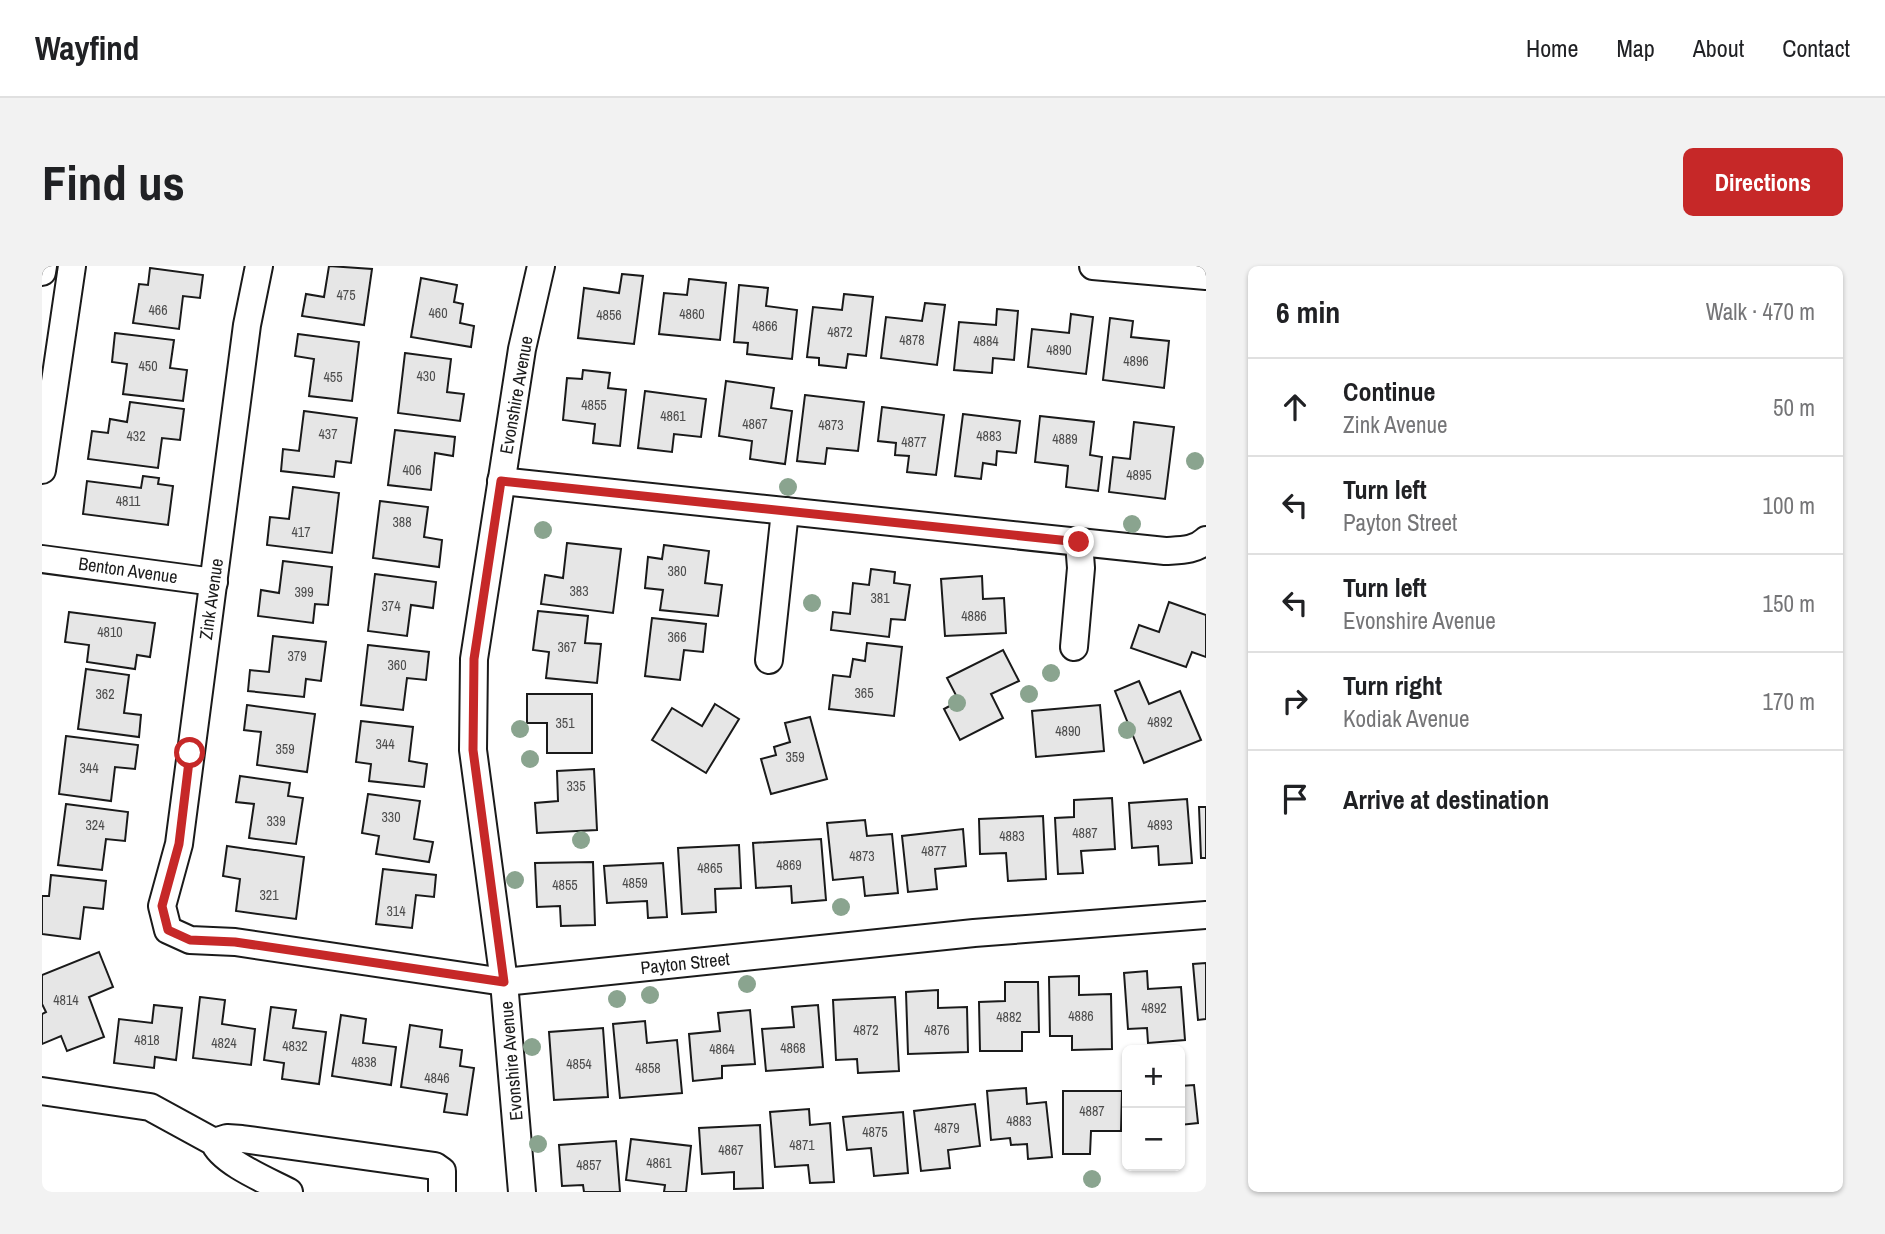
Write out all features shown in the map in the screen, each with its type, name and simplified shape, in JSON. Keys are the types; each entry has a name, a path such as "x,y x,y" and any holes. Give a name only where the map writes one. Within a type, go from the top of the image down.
{"street":[{"path":"42,272 43,266"},
{"path":"42,470 72,266"},
{"name":"Zink Avenue","path":"168,930 162,906 179,844 247,325 259,266"},
{"name":"Evonshire Avenue","path":"522,1192 504,982 473,750 474,659 522,349 541,266"},
{"path":"1093,266 1206,276"},
{"path":"501,481 1165,551 1189,550 1204,542"},
{"path":"769,660 785,512"},
{"path":"1074,647 1081,568 1079,542"},
{"name":"Benton Avenue","path":"42,559 214,582"},
{"name":"Payton Street","path":"168,930 190,940 235,942 504,982 974,933 1206,915"},
{"path":"42,1091 150,1107 214,1142 217,1149 229,1159 289,1192"},
{"path":"214,1142 227,1138 242,1139 435,1166 442,1171 442,1192"}],"building":[{"path":"329,266 372,269 364,325 302,316 306,294 324,297"},
{"path":"150,268 203,275 200,298 183,296 179,329 133,323 139,284 148,285"},
{"path":"622,274 643,276 634,344 578,338 584,288 619,293"},
{"path":"421,278 457,285 454,302 463,304 460,323 474,326 471,347 411,337"},
{"path":"689,279 726,283 720,340 659,334 664,293 687,295"},
{"path":"739,285 768,288 766,306 797,310 792,359 747,354 748,343 734,342"},
{"path":"844,294 873,297 866,356 848,354 846,368 819,365 819,358 807,357 813,307 842,310"},
{"path":"925,303 945,305 937,365 881,358 886,317 922,321"},
{"path":"997,309 1018,311 1014,360 993,358 992,373 954,370 959,322 996,325"},
{"path":"1071,314 1093,317 1086,374 1028,367 1032,329 1069,333"},
{"path":"1110,318 1133,321 1131,337 1169,341 1164,388 1103,380"},
{"path":"115,333 174,340 170,368 187,370 183,401 123,394 127,364 112,362"},
{"path":"298,334 359,342 352,401 309,396 314,359 295,356"},
{"path":"405,353 451,359 447,392 464,394 460,421 398,413"},
{"path":"583,370 610,373 608,388 626,390 620,446 593,443 595,424 563,420 567,378 582,379"},
{"path":"726,381 774,388 771,408 792,411 785,464 750,459 752,441 719,436"},
{"path":"645,391 706,399 701,437 674,434 672,452 638,448"},
{"path":"805,395 864,402 858,451 827,448 825,464 797,461"},
{"path":"130,402 184,409 180,440 162,438 158,468 88,459 92,431 108,433 110,419 127,422"},
{"path":"882,407 944,415 936,475 907,472 909,456 895,455 896,443 878,441"},
{"path":"304,411 357,418 351,463 336,461 334,477 281,471 283,449 299,451"},
{"path":"963,414 1020,421 1016,453 997,451 996,465 983,463 981,479 955,476"},
{"path":"1040,416 1094,422 1090,455 1102,457 1098,491 1066,487 1068,466 1035,462"},
{"path":"1134,422 1174,427 1165,499 1109,492 1113,457 1130,459"},
{"path":"395,430 455,437 453,456 435,453 431,490 388,485"},
{"path":"143,476 159,478 158,484 173,486 168,525 83,514 87,481 141,488"},
{"path":"293,487 339,493 332,553 267,545 270,517 289,519"},
{"path":"380,501 428,507 424,537 442,540 439,567 373,558"},
{"path":"567,543 621,549 613,613 541,604 545,575 563,578"},
{"path":"664,545 709,551 705,583 722,585 718,616 660,610 663,590 645,588 648,557 662,559"},
{"path":"283,561 332,567 328,605 315,604 313,623 258,616 261,590 279,593"},
{"path":"871,569 895,572 894,583 910,585 905,620 891,619 889,637 831,630 833,612 850,614 853,583 869,585"},
{"path":"375,574 436,582 433,608 411,605 407,636 368,631"},
{"path":"982,576 983,599 1004,598 1006,633 945,636 941,579"},
{"path":"1169,602 1206,615 1206,657 1192,652 1186,667 1131,648 1139,625 1159,632"},
{"path":"538,611 588,616 585,643 601,644 597,683 546,678 549,652 533,650"},
{"path":"69,612 155,623 150,657 137,655 135,669 87,662 89,645 65,642"},
{"path":"652,618 706,624 703,652 684,650 680,680 645,676"},
{"path":"273,636 326,642 321,681 306,679 304,697 248,691 250,670 269,672"},
{"path":"867,643 902,647 894,716 829,709 833,675 850,677 853,659 865,661"},
{"path":"368,645 429,652 426,680 407,678 403,710 361,705"},
{"path":"1003,650 1019,681 991,694 1003,718 960,740 944,709 959,701 947,678"},
{"path":"86,669 129,675 124,713 141,715 139,737 78,729"},
{"path":"1139,681 1149,704 1180,691 1201,740 1144,763 1115,691"},
{"path":"527,694 592,694 592,753 547,753 547,723 527,723"},
{"path":"715,704 739,719 706,773 652,740 672,708 702,726"},
{"path":"247,705 315,714 307,772 257,765 261,732 244,730"},
{"path":"1100,705 1104,751 1036,757 1032,711"},
{"path":"810,717 827,779 771,794 761,759 776,755 774,747 790,742 785,723"},
{"path":"361,721 413,727 409,761 427,764 424,787 369,781 371,764 356,762"},
{"path":"66,736 138,745 135,769 115,767 111,801 59,794"},
{"path":"594,769 597,830 537,833 535,803 558,801 557,771"},
{"path":"240,776 290,783 288,796 303,798 296,844 249,838 254,804 236,802"},
{"path":"368,794 420,801 414,839 433,842 429,862 376,854 379,836 362,833"},
{"path":"1112,798 1115,849 1081,851 1083,873 1058,874 1055,818 1074,817 1074,800"},
{"path":"1187,799 1192,863 1159,865 1158,846 1132,848 1129,803"},
{"path":"66,804 128,812 125,841 106,839 102,870 58,865"},
{"path":"1199,807 1206,807 1206,858 1201,858"},
{"path":"1043,816 1046,879 1008,881 1006,853 980,854 979,819"},
{"path":"865,820 867,836 892,834 898,893 865,896 863,877 833,880 827,823"},
{"path":"963,829 966,866 935,869 937,889 908,892 902,836"},
{"path":"821,839 826,900 792,903 791,886 756,888 753,843"},
{"path":"739,845 741,888 715,889 716,912 682,914 678,848"},
{"path":"227,846 304,857 296,919 236,911 240,879 223,876"},
{"path":"593,862 595,925 561,926 560,906 537,907 535,863"},
{"path":"663,863 667,917 648,918 647,901 607,903 604,866"},
{"path":"383,869 436,875 434,897 416,895 412,928 376,924"},
{"path":"51,875 106,881 103,909 84,907 80,939 42,934 42,896 49,896"},
{"path":"99,952 113,987 89,997 104,1037 67,1051 61,1036 42,1044 42,1014 46,1012 42,1004 42,975"},
{"path":"1206,963 1206,1019 1198,1020 1193,964"},
{"path":"1147,971 1148,989 1181,987 1185,1040 1148,1043 1147,1028 1128,1029 1124,973"},
{"path":"1079,976 1079,995 1111,994 1112,1049 1072,1050 1072,1036 1050,1036 1049,977"},
{"path":"1005,982 1038,982 1039,1032 1022,1032 1022,1051 980,1051 979,1002 1005,1001"},
{"path":"938,990 938,1008 967,1007 968,1052 908,1054 906,992"},
{"path":"200,997 225,1000 222,1024 255,1029 251,1065 193,1058"},
{"path":"895,997 899,1071 858,1073 857,1059 836,1060 833,1000"},
{"path":"154,1005 182,1008 176,1060 155,1057 154,1068 114,1063 119,1019 152,1023"},
{"path":"818,1005 823,1067 766,1071 762,1029 794,1027 792,1007"},
{"path":"271,1007 296,1010 293,1028 326,1032 319,1084 282,1079 284,1063 264,1060"},
{"path":"750,1010 755,1064 722,1066 722,1078 693,1081 689,1034 720,1031 718,1013"},
{"path":"341,1015 366,1019 363,1043 396,1047 391,1085 332,1076"},
{"path":"645,1021 647,1043 677,1040 682,1093 620,1098 613,1024"},
{"path":"410,1025 442,1030 440,1047 462,1050 460,1066 474,1068 467,1115 444,1112 447,1094 401,1087"},
{"path":"603,1028 608,1097 554,1100 549,1032"},
{"path":"1194,1085 1198,1123 1185,1124 1185,1086"},
{"path":"1026,1088 1027,1104 1046,1102 1052,1157 1028,1159 1027,1144 1011,1145 1010,1138 991,1140 987,1091"},
{"path":"1063,1091 1122,1091 1121,1131 1091,1131 1090,1154 1063,1154"},
{"path":"975,1104 980,1146 948,1150 950,1168 921,1171 914,1111"},
{"path":"809,1109 810,1125 830,1123 834,1182 810,1183 808,1165 775,1167 770,1112"},
{"path":"903,1112 908,1173 874,1176 871,1148 847,1150 843,1117"},
{"path":"760,1125 763,1188 734,1189 734,1172 702,1174 699,1128"},
{"path":"631,1139 691,1146 686,1192 664,1192 665,1185 626,1180"},
{"path":"616,1141 620,1192 584,1192 583,1185 562,1186 559,1145"}],"route":[{"path":"190,753 179,844 162,906 168,930 190,940 235,942 504,982 473,750 474,659 501,481 1079,542"}]}
